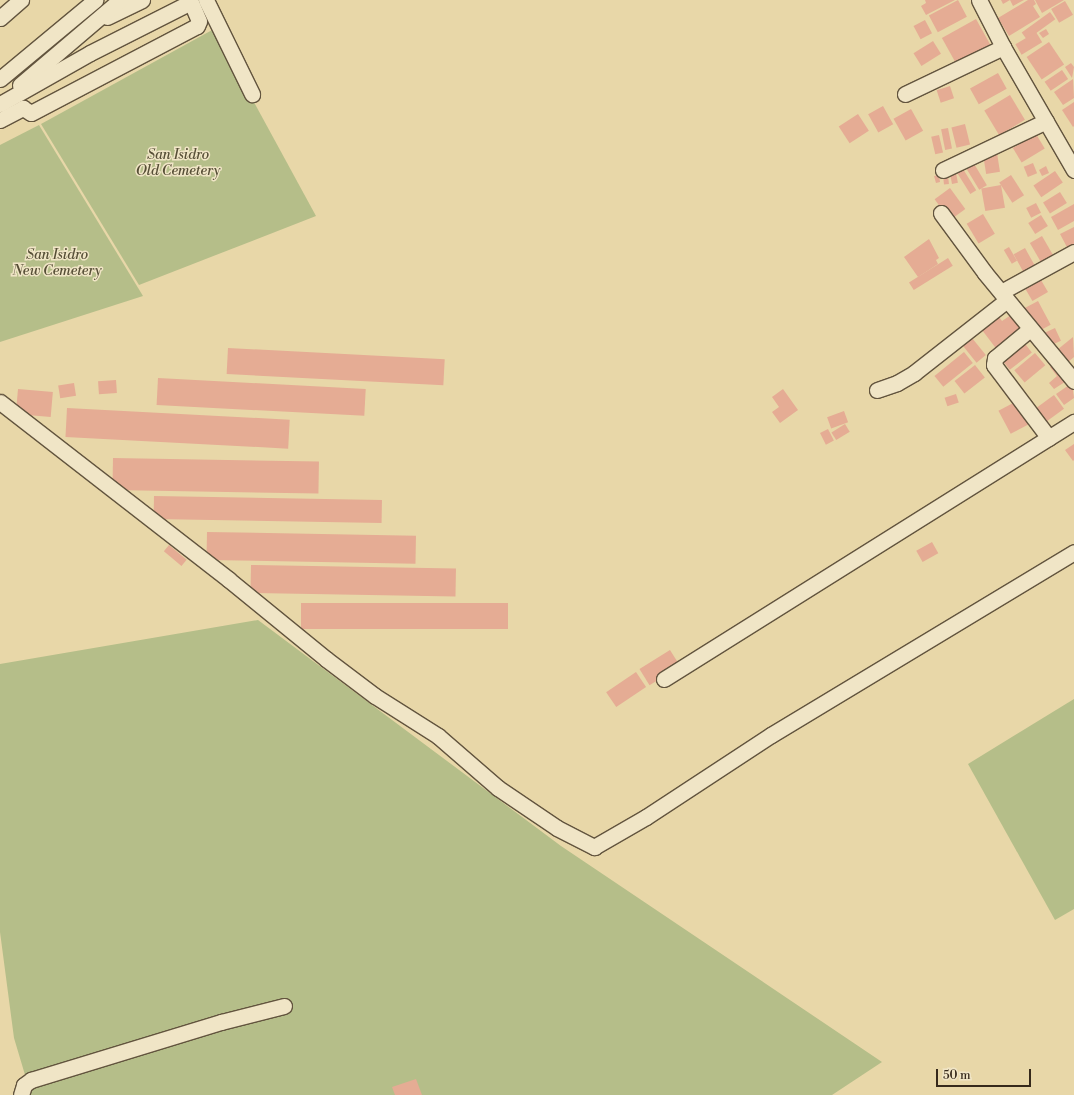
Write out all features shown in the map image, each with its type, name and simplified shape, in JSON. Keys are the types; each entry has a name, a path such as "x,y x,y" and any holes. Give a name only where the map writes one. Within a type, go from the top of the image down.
{"street":[{"path":"0,18 21,0"},
{"path":"0,103 50,67 81,33 120,0"},
{"path":"96,20 114,14 142,0"},
{"path":"206,0 252,94"},
{"path":"980,0 1003,47 1074,170"},
{"path":"0,120 23,108 31,113 197,26 199,21 190,1 90,53 50,67"},
{"path":"0,79 90,5 96,20"},
{"path":"81,33 102,77"},
{"path":"905,94 1003,47"},
{"path":"31,53 50,67 70,93"},
{"path":"943,170 1046,121"},
{"path":"941,213 1030,329 1074,381"},
{"path":"877,390 898,383 914,373 1004,296 1074,252"},
{"path":"1030,329 995,358 994,365 1049,438"},
{"path":"0,402 228,579 326,659 375,696 438,736 498,788 557,828 594,847 646,817 771,735 1074,552"},
{"path":"664,679 1074,422"},
{"path":"21,1095 24,1085 31,1080 221,1022 284,1006"}],"green space":[{"name":"San Isidro Old Cemetery","path":"214,29 316,216 139,285 41,124"},
{"name":"San Isidro New Cemetery","path":"39,125 143,296 0,342 0,145"},
{"path":"258,620 561,846 882,1062 832,1095 31,1095 14,1038 0,932 0,664"},
{"path":"1074,699 1074,909 1055,920 968,764"}],"building":[{"path":"925,0 955,0 926,15 921,6 926,3"},
{"path":"958,0 967,17 938,32 929,15"},
{"path":"1001,0 1010,0 1003,4"},
{"path":"1010,0 1024,0 1013,6"},
{"path":"1028,0 1034,0 1036,4 1033,6 1040,17 1009,36 998,18"},
{"path":"1035,0 1064,0 1042,13"},
{"path":"1065,1 1073,15 1059,23 1051,9"},
{"path":"1050,12 1055,19 1027,40 1022,33"},
{"path":"976,19 992,48 958,67 942,38"},
{"path":"925,20 932,33 921,39 914,26"},
{"path":"1046,29 1049,34 1043,38 1039,33"},
{"path":"1036,32 1042,42 1022,55 1015,44"},
{"path":"933,41 941,54 921,66 913,53"},
{"path":"1049,42 1064,64 1042,79 1027,57"},
{"path":"1071,63 1074,67 1072,78 1065,67"},
{"path":"1062,70 1068,79 1051,91 1045,82"},
{"path":"998,73 1007,89 979,104 970,89"},
{"path":"1073,79 1074,98 1063,105 1054,92"},
{"path":"950,86 954,98 941,103 937,90"},
{"path":"1010,95 1025,120 999,135 984,110"},
{"path":"1074,102 1074,126 1073,127 1062,110"},
{"path":"883,106 893,124 878,133 868,114"},
{"path":"911,109 923,131 906,141 894,119"},
{"path":"858,114 869,131 850,143 839,127"},
{"path":"965,124 970,144 956,148 951,127"},
{"path":"948,128 952,149 945,150 941,129"},
{"path":"1036,134 1045,149 1022,162 1013,148"},
{"path":"939,135 943,153 935,154 931,137"},
{"path":"997,153 1000,172 986,174 983,155"},
{"path":"973,162 987,185 979,190 965,167"},
{"path":"1033,163 1037,173 1028,177 1024,167"},
{"path":"1046,166 1049,173 1042,176 1039,170"},
{"path":"963,169 976,190 970,194 957,173"},
{"path":"1055,171 1063,183 1041,197 1033,186"},
{"path":"956,173 958,183 952,184 950,174"},
{"path":"939,175 940,182 936,183 934,176"},
{"path":"948,175 949,184 944,184 943,176"},
{"path":"1011,175 1024,195 1012,203 999,183"},
{"path":"1001,185 1005,208 985,211 981,188"},
{"path":"950,188 965,209 950,220 935,199"},
{"path":"1060,192 1067,203 1050,214 1043,203"},
{"path":"1036,203 1041,213 1031,218 1026,208"},
{"path":"1074,204 1074,221 1058,230 1051,217"},
{"path":"983,214 995,234 979,244 967,224"},
{"path":"1041,215 1048,226 1035,234 1028,223"},
{"path":"1074,227 1074,246 1068,249 1060,234"},
{"path":"1042,236 1053,255 1041,262 1030,243"},
{"path":"929,239 939,258 936,260 938,264 918,277 904,257"},
{"path":"1009,247 1017,261 1012,264 1004,250"},
{"path":"1025,248 1035,266 1024,273 1014,254"},
{"path":"948,258 953,266 914,290 909,282"},
{"path":"1041,280 1048,292 1032,301 1025,289"},
{"path":"1038,301 1051,325 1037,332 1024,309"},
{"path":"1011,315 1023,331 998,351 982,330 999,317 1002,321"},
{"path":"1055,328 1061,341 1047,347 1041,334"},
{"path":"1073,337 1074,357 1068,362 1057,350"},
{"path":"972,338 986,355 977,363 963,346"},
{"path":"1022,340 1032,353 1010,370 1000,357"},
{"path":"228,348 445,359 443,385 227,374"},
{"path":"964,352 973,363 943,387 934,376"},
{"path":"1035,353 1045,365 1025,383 1014,370"},
{"path":"1054,363 1068,380 1054,389 1049,383 1057,376 1050,367"},
{"path":"975,365 985,378 964,394 955,381"},
{"path":"158,378 366,389 364,416 157,405"},
{"path":"116,380 117,393 99,394 98,381"},
{"path":"74,383 76,396 60,398 58,386"},
{"path":"1072,383 1074,398 1064,405 1056,394"},
{"path":"18,389 53,392 51,417 16,414"},
{"path":"783,389 798,410 780,423 772,412 779,407 772,397"},
{"path":"956,394 959,403 947,406 945,398"},
{"path":"1054,395 1064,409 1046,422 1036,408"},
{"path":"1017,401 1029,424 1011,434 998,411"},
{"path":"67,408 290,420 288,449 65,437"},
{"path":"844,411 848,422 831,428 827,417"},
{"path":"845,424 850,432 836,440 831,432"},
{"path":"828,429 834,441 826,445 820,433"},
{"path":"1074,444 1074,460 1073,461 1065,450"},
{"path":"113,458 319,462 318,494 112,490"},
{"path":"154,496 382,500 382,523 154,519"},
{"path":"207,532 416,536 415,564 207,560"},
{"path":"932,542 938,553 923,562 916,551"},
{"path":"169,545 187,560 181,566 164,551"},
{"path":"251,565 456,569 455,597 251,593"},
{"path":"301,603 508,603 508,629 301,629"},
{"path":"670,650 680,666 650,685 639,669"},
{"path":"636,672 646,687 616,707 606,692"},
{"path":"416,1079 422,1095 395,1095 392,1087"}]}
